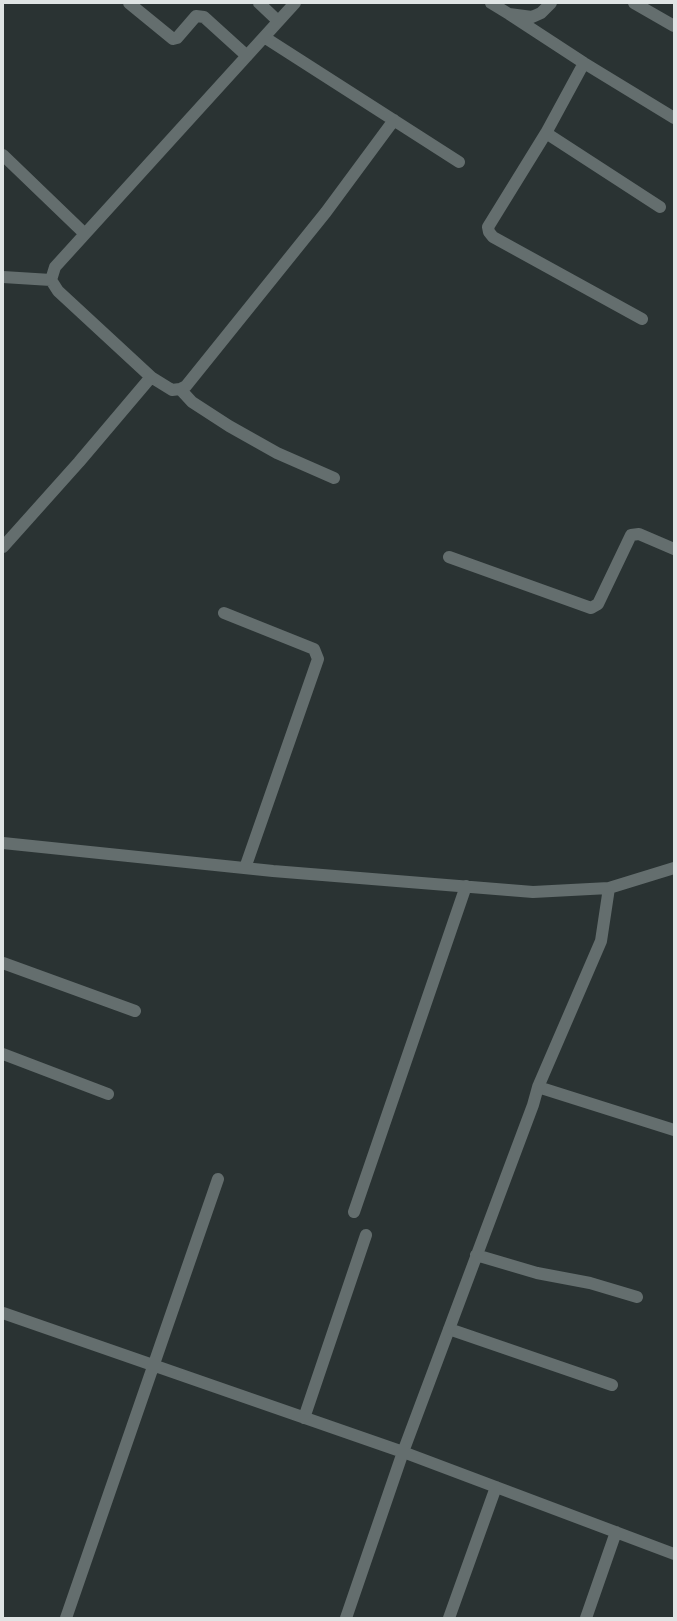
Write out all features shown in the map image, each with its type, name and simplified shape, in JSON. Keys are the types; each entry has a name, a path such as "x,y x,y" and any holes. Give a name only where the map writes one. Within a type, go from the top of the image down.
{"street":[{"path":"129,3 173,39 177,38 196,16 204,17 247,56"},
{"path":"259,3 278,21"},
{"path":"295,3 55,267 51,280 58,291 151,377 172,390 180,389 186,386 326,212 394,120"},
{"path":"491,3 584,63 674,118"},
{"path":"509,14 532,17 541,13 551,3"},
{"path":"634,3 674,26"},
{"path":"264,37 459,162"},
{"path":"584,63 546,133 488,227 489,232 493,237 642,319"},
{"path":"546,133 660,208"},
{"path":"3,155 85,234"},
{"path":"3,277 51,280"},
{"path":"3,547 79,462 151,377"},
{"path":"180,389 192,402 229,426 277,453 334,478"},
{"path":"449,557 591,608 598,604 631,535 639,534 674,549"},
{"path":"224,613 314,649 318,659 245,868"},
{"path":"3,843 245,868 532,892 609,888 674,868"},
{"path":"354,1212 466,886"},
{"path":"346,1618 403,1452 533,1105 538,1087 601,941 609,888"},
{"path":"3,963 135,1011"},
{"path":"3,1054 108,1094"},
{"path":"538,1087 674,1130"},
{"path":"66,1618 155,1365 218,1179"},
{"path":"304,1418 366,1235"},
{"path":"476,1255 537,1273 590,1283 637,1297"},
{"path":"3,1313 403,1452 674,1554"},
{"path":"449,1329 612,1385"},
{"path":"449,1618 496,1488"},
{"path":"586,1618 616,1532"}]}
